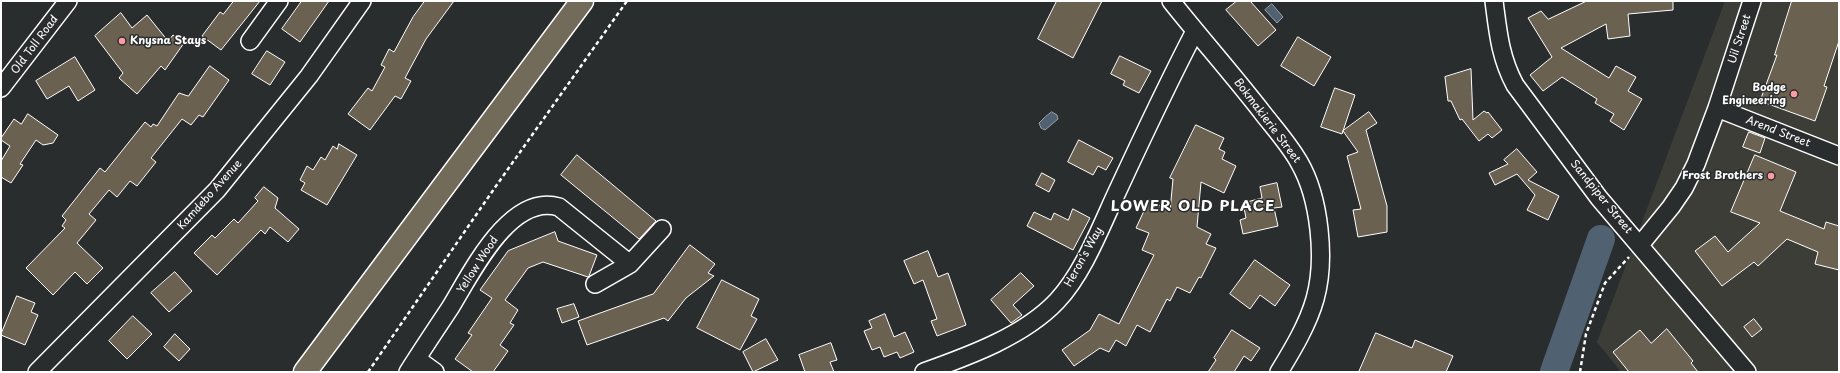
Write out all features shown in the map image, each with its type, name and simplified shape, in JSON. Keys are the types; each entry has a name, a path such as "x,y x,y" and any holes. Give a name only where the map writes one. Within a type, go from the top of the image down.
{"highway":[{"path":"305,372 582,1"}],"street":[{"name":"Old Toll Road","path":"1,88 68,1"},
{"path":"250,41 279,1"},
{"name":"Kamdebo Avenue","path":"37,372 217,190 309,76 362,1"},
{"name":"Bokmakierie Street","path":"1171,1 1247,92 1296,157 1309,185 1316,210 1320,257 1319,280 1315,300 1292,350 1279,372"},
{"name":"Sandpiper Street","path":"1494,1 1500,47 1506,68 1515,86 1600,198 1748,372"},
{"name":"Uil Street","path":"1640,245 1672,207 1684,188 1696,164 1717,108 1752,1"},
{"name":"Heron's Way","path":"924,372 997,343 1040,316 1057,301 1073,281 1098,233 1162,96 1195,31"},
{"name":"Arend Street","path":"1717,108 1839,156"},
{"name":"Yellow Wood","path":"413,365 488,246 504,227 536,206 549,204 559,206 630,264"},
{"path":"595,284 630,264 662,229"},
{"path":"413,365 435,372"}],"path":[{"path":"368,372 496,186 627,1"},
{"path":"1580,372 1586,334 1605,282 1640,245"}],"shaded area":[{"path":"1725,1 1839,1 1839,372 1621,372 1597,342"}],"water":[{"path":"1272,4 1283,17 1277,23 1265,10"},
{"path":"1052,112 1057,115 1058,119 1045,130 1041,128 1039,123"}],"building":[{"path":"234,1 260,1 221,50 202,36 220,12 223,14"},
{"path":"302,1 329,1 300,42 282,29"},
{"path":"425,1 454,1 426,39 405,78 411,81 401,99 395,96 370,130 348,114 368,88 372,91 385,67 381,65 389,49 394,52 413,17"},
{"path":"1057,1 1102,1 1073,58 1038,39"},
{"path":"1237,1 1250,1 1276,30 1258,46 1226,10"},
{"path":"1587,1 1673,1 1673,10 1628,14 1630,36 1608,39 1606,24 1561,48 1609,78 1616,66 1636,77 1628,91 1642,99 1624,130 1610,121 1614,114 1595,103 1597,99 1562,77 1543,91 1530,75 1552,57 1528,18 1541,11 1548,19"},
{"path":"1792,1 1839,1 1839,41 1824,86 1827,87 1815,121 1760,101 1777,55 1775,55"},
{"path":"121,13 132,28 147,15 168,41 173,35 184,43 165,70 161,66 137,94 119,78 123,73 95,36"},
{"path":"1298,37 1331,57 1314,86 1281,66"},
{"path":"267,51 285,62 270,85 252,74"},
{"path":"1120,56 1151,71 1139,93 1123,85 1125,81 1111,74"},
{"path":"75,57 95,90 78,101 69,86 47,99 36,81"},
{"path":"210,66 229,80 203,117 199,115 191,125 182,119 151,158 156,162 137,186 130,181 117,197 109,190 89,214 96,220 77,243 103,268 87,284 75,272 53,295 26,268 65,228 62,226 66,220 62,216 100,168 105,172 145,122 151,127 153,124 157,126 179,93 188,96"},
{"path":"1471,69 1473,120 1484,111 1487,113 1488,112 1502,130 1492,138 1488,134 1479,141 1462,119 1460,120 1451,101 1448,101 1445,77"},
{"path":"1335,88 1355,95 1342,134 1321,127"},
{"path":"1369,112 1377,123 1366,130 1387,206 1387,232 1358,237 1353,210 1361,209 1347,156 1358,152 1343,131"},
{"path":"28,114 58,135 53,143 43,145 36,140 20,164 23,165 11,183 1,177 1,161 10,146 1,140 1,138 14,119 21,124"},
{"path":"1196,125 1224,138 1219,149 1225,152 1222,159 1236,166 1224,193 1201,182 1197,227 1211,234 1206,244 1216,248 1201,278 1199,277 1190,293 1177,287 1170,301 1167,299 1150,332 1137,325 1126,346 1116,340 1109,352 1100,348 1074,366 1062,350 1090,330 1099,314 1119,324 1154,255 1142,250 1149,233 1136,228 1149,200 1170,211 1173,179 1170,178"},
{"path":"1749,132 1765,138 1760,153 1743,147"},
{"path":"1079,140 1113,158 1106,170 1098,166 1093,175 1068,162"},
{"path":"339,144 357,155 327,205 301,190 305,183 300,180 307,166 313,170 321,157 325,160 333,146 337,149"},
{"path":"1517,149 1537,172 1528,180 1559,196 1548,220 1527,210 1535,195 1517,174 1495,185 1489,173 1508,164 1504,160"},
{"path":"577,155 656,221 639,239 561,175"},
{"path":"1755,155 1796,172 1780,211 1824,229 1826,222 1839,226 1839,270 1815,264 1818,252 1787,239 1758,266 1754,262 1722,286 1695,251 1715,236 1728,252 1760,223 1731,212"},
{"path":"1042,173 1055,180 1049,192 1036,185"},
{"path":"1277,183 1282,207 1274,208 1278,226 1243,234 1240,220 1246,218 1243,203 1262,198 1260,187"},
{"path":"264,187 278,198 275,208 299,229 288,242 270,227 265,234 261,230 217,275 194,253 212,235 215,238 234,219 238,223 258,201 255,198"},
{"path":"1073,209 1090,218 1073,250 1027,226 1034,212 1051,220 1054,213 1068,220"},
{"path":"555,232 558,241 597,255 589,276 588,277 543,262 528,268 505,300 518,310 510,323 514,325 500,345 508,351 493,372 473,372 455,359 472,335 468,333 492,298 480,290 508,251"},
{"path":"690,245 715,264 708,273 714,276 686,298 668,321 664,318 587,345 578,321 653,294"},
{"path":"928,251 938,277 948,273 966,325 937,336 931,321 937,319 923,280 914,284 904,261"},
{"path":"1255,260 1290,285 1275,306 1260,295 1250,309 1230,294"},
{"path":"175,272 192,291 169,312 151,293"},
{"path":"1021,273 1034,286 1013,305 1022,315 1011,323 991,300"},
{"path":"722,280 759,299 751,316 757,319 740,350 697,328"},
{"path":"17,296 35,303 31,312 38,315 25,345 1,335"},
{"path":"574,304 579,317 562,323 557,309"},
{"path":"885,314 894,337 905,332 914,352 900,358 897,352 884,357 880,347 872,350 864,331 872,328 869,321"},
{"path":"133,316 152,334 127,359 109,341"},
{"path":"1754,319 1762,329 1752,337 1744,327"},
{"path":"1667,329 1693,361 1691,363 1698,372 1629,372 1613,352 1640,330 1651,343"},
{"path":"1232,330 1260,348 1251,361 1244,356 1234,372 1208,372 1216,360 1214,358"},
{"path":"1376,333 1412,348 1415,340 1453,356 1446,372 1359,372"},
{"path":"175,334 190,349 179,361 164,347"},
{"path":"766,339 778,360 753,372 743,352"},
{"path":"831,343 837,360 830,362 834,372 805,372 799,355"}],"waterway":[{"path":"1554,372 1601,239"}],"place":[{"name":"Knysna Stays","path":"122,41"},
{"name":"Bodge Engineering","path":"1794,94"},
{"name":"Frost Brothers","path":"1771,176"}],"district":[{"name":"LOWER OLD PLACE","path":"1193,207"}]}
